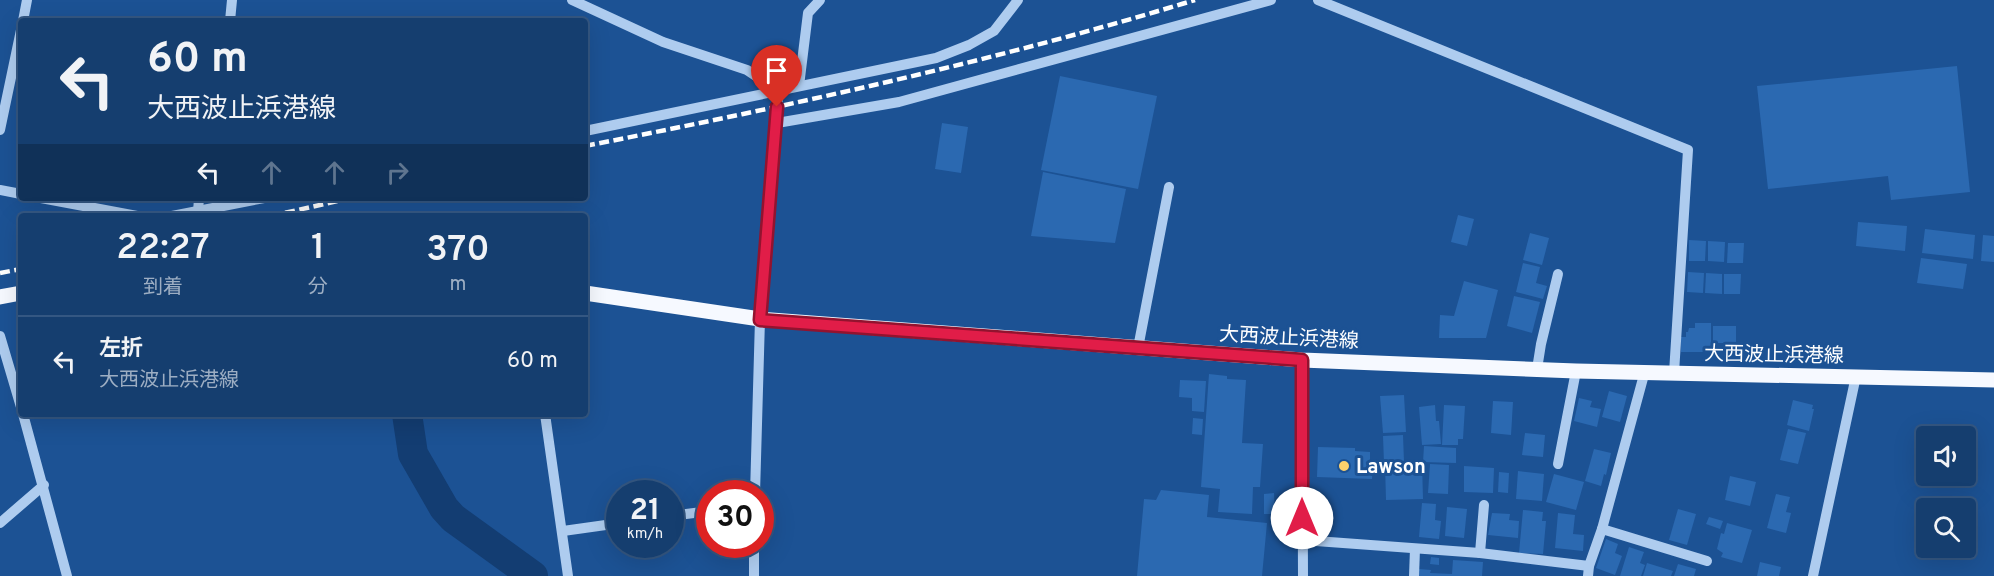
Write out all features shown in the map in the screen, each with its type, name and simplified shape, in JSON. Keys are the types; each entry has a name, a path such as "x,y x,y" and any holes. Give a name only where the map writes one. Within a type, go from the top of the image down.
{"main road":[{"name":"大西波止浜港線","path":"588,292 760,320 1302,360 1576,371 1994,380"},
{"path":"0,297 18,294"}],"street":[{"path":"24,18 27,0"},
{"path":"230,18 232,0"},
{"path":"572,0 663,42 747,70 778,91"},
{"path":"799,86 808,13 820,0"},
{"path":"588,130 936,58 958,50 994,31 1018,0"},
{"path":"777,123 899,102 1271,0"},
{"path":"1318,0 1688,150 1674,373"},
{"path":"0,130 18,44"},
{"path":"755,480 760,320 778,91"},
{"path":"1138,348 1169,187"},
{"path":"0,190 18,193"},
{"path":"57,201 121,213"},
{"path":"198,212 199,201"},
{"path":"192,213 250,201"},
{"path":"1538,369 1541,344 1558,274"},
{"path":"0,336 18,397"},
{"path":"1302,360 1303,576"},
{"path":"1558,464 1576,371"},
{"path":"1302,540 1480,554 1588,571 1646,371"},
{"path":"1813,576 1856,376"},
{"path":"24,417 67,576"},
{"path":"545,417 568,576"},
{"path":"0,523 44,485"},
{"path":"1480,554 1484,505"},
{"path":"563,531 606,525"},
{"path":"1602,529 1707,561"},
{"path":"1414,576 1415,549"},
{"path":"754,558 754,576"}],"building":[{"path":"1957,66 1970,192 1891,200 1888,176 1768,189 1757,86"},
{"path":"1060,76 1157,96 1138,189 1041,170"},
{"path":"942,123 968,127 961,173 935,169"},
{"path":"1043,172 1126,189 1115,243 1031,236"},
{"path":"1458,215 1474,219 1467,246 1451,242"},
{"path":"1858,222 1907,226 1905,251 1856,246"},
{"path":"1925,229 1975,235 1973,259 1922,253"},
{"path":"1530,233 1549,238 1542,265 1523,260"},
{"path":"1983,235 1994,236 1994,262 1981,261"},
{"path":"1689,240 1706,241 1705,261 1689,261"},
{"path":"1708,241 1725,242 1724,262 1708,261"},
{"path":"1728,243 1744,243 1743,263 1727,263"},
{"path":"1921,258 1967,264 1963,289 1917,283"},
{"path":"1523,263 1540,267 1536,283 1547,286 1543,299 1516,292"},
{"path":"1688,272 1704,273 1703,293 1687,292"},
{"path":"1706,273 1722,274 1722,294 1705,293"},
{"path":"1724,274 1741,274 1740,294 1724,294"},
{"path":"1464,281 1498,290 1486,338 1439,338 1440,315 1454,316"},
{"path":"1514,296 1540,302 1532,333 1507,326"},
{"path":"1695,323 1711,323 1711,352 1681,352 1681,337 1686,337 1689,328 1695,328"},
{"path":"1713,326 1736,326 1736,343 1713,343"},
{"path":"1209,374 1227,376 1227,379 1246,380 1242,443 1263,444 1260,487 1253,487 1252,514 1218,512 1220,489 1201,487"},
{"path":"1180,380 1206,381 1204,412 1192,411 1192,398 1179,397"},
{"path":"1609,391 1627,396 1620,422 1602,417"},
{"path":"1404,395 1406,432 1383,433 1380,396"},
{"path":"1579,398 1592,401 1590,407 1601,409 1597,427 1574,421"},
{"path":"1793,400 1813,405 1809,431 1787,425"},
{"path":"1493,401 1513,402 1511,435 1491,433"},
{"path":"1435,405 1441,444 1422,445 1419,407"},
{"path":"1444,405 1465,406 1463,439 1458,439 1458,445 1442,445"},
{"path":"1193,418 1203,419 1202,435 1192,434"},
{"path":"1788,429 1806,433 1798,464 1780,460"},
{"path":"1525,433 1545,435 1543,457 1522,455"},
{"path":"1403,435 1404,462 1384,463 1383,436"},
{"path":"1424,446 1456,448 1456,463 1423,462"},
{"path":"1318,447 1355,448 1355,451 1370,452 1370,463 1373,463 1372,479 1317,477"},
{"path":"1594,449 1611,453 1601,486 1585,481"},
{"path":"1422,463 1423,499 1386,500 1385,464"},
{"path":"1430,464 1449,465 1448,494 1428,493"},
{"path":"1464,466 1494,468 1493,493 1464,492"},
{"path":"1518,471 1544,474 1542,501 1516,499"},
{"path":"1499,472 1509,473 1508,493 1498,492"},
{"path":"1554,474 1584,482 1576,510 1546,502"},
{"path":"1730,476 1756,482 1750,506 1725,500"},
{"path":"1161,490 1209,495 1207,517 1267,523 1262,576 1137,576 1144,499 1156,500"},
{"path":"1274,493 1275,514 1264,514 1264,494"},
{"path":"1776,494 1790,497 1786,512 1791,513 1786,533 1767,528"},
{"path":"1422,503 1436,504 1435,520 1441,521 1439,539 1419,537"},
{"path":"1447,507 1467,509 1464,538 1445,536"},
{"path":"1678,509 1696,514 1687,545 1669,540"},
{"path":"1523,510 1543,512 1542,521 1546,521 1543,554 1519,553"},
{"path":"1492,513 1510,514 1509,520 1519,521 1518,538 1488,535"},
{"path":"1558,513 1575,515 1573,534 1584,535 1583,551 1555,548"},
{"path":"1709,517 1723,521 1720,529 1706,524"},
{"path":"1727,523 1752,530 1742,563 1721,557 1723,553 1717,549 1721,533 1724,534"},
{"path":"1606,539 1618,544 1615,553 1622,556 1615,575 1596,568"},
{"path":"1629,547 1644,552 1640,563 1645,565 1641,576 1620,576"},
{"path":"1431,557 1439,558 1439,565 1430,564"},
{"path":"1453,560 1483,562 1482,576 1418,576 1419,569 1431,570 1430,573 1452,574"},
{"path":"1760,562 1781,567 1779,576 1757,576"},
{"path":"1647,563 1673,571 1671,576 1643,576"},
{"path":"1678,564 1696,569 1694,576 1674,576"}],"waterway":[{"path":"407,417 413,454 444,508 453,518 533,576"}],"railway":[{"path":"588,145 892,81 1044,43 1195,0"},
{"path":"284,213 338,201"},
{"path":"0,273 18,270"}],"place":[{"name":"Lawson","path":"1344,466"}],"route":[{"path":"777,107 760,320 1302,360 1302,518"}]}
